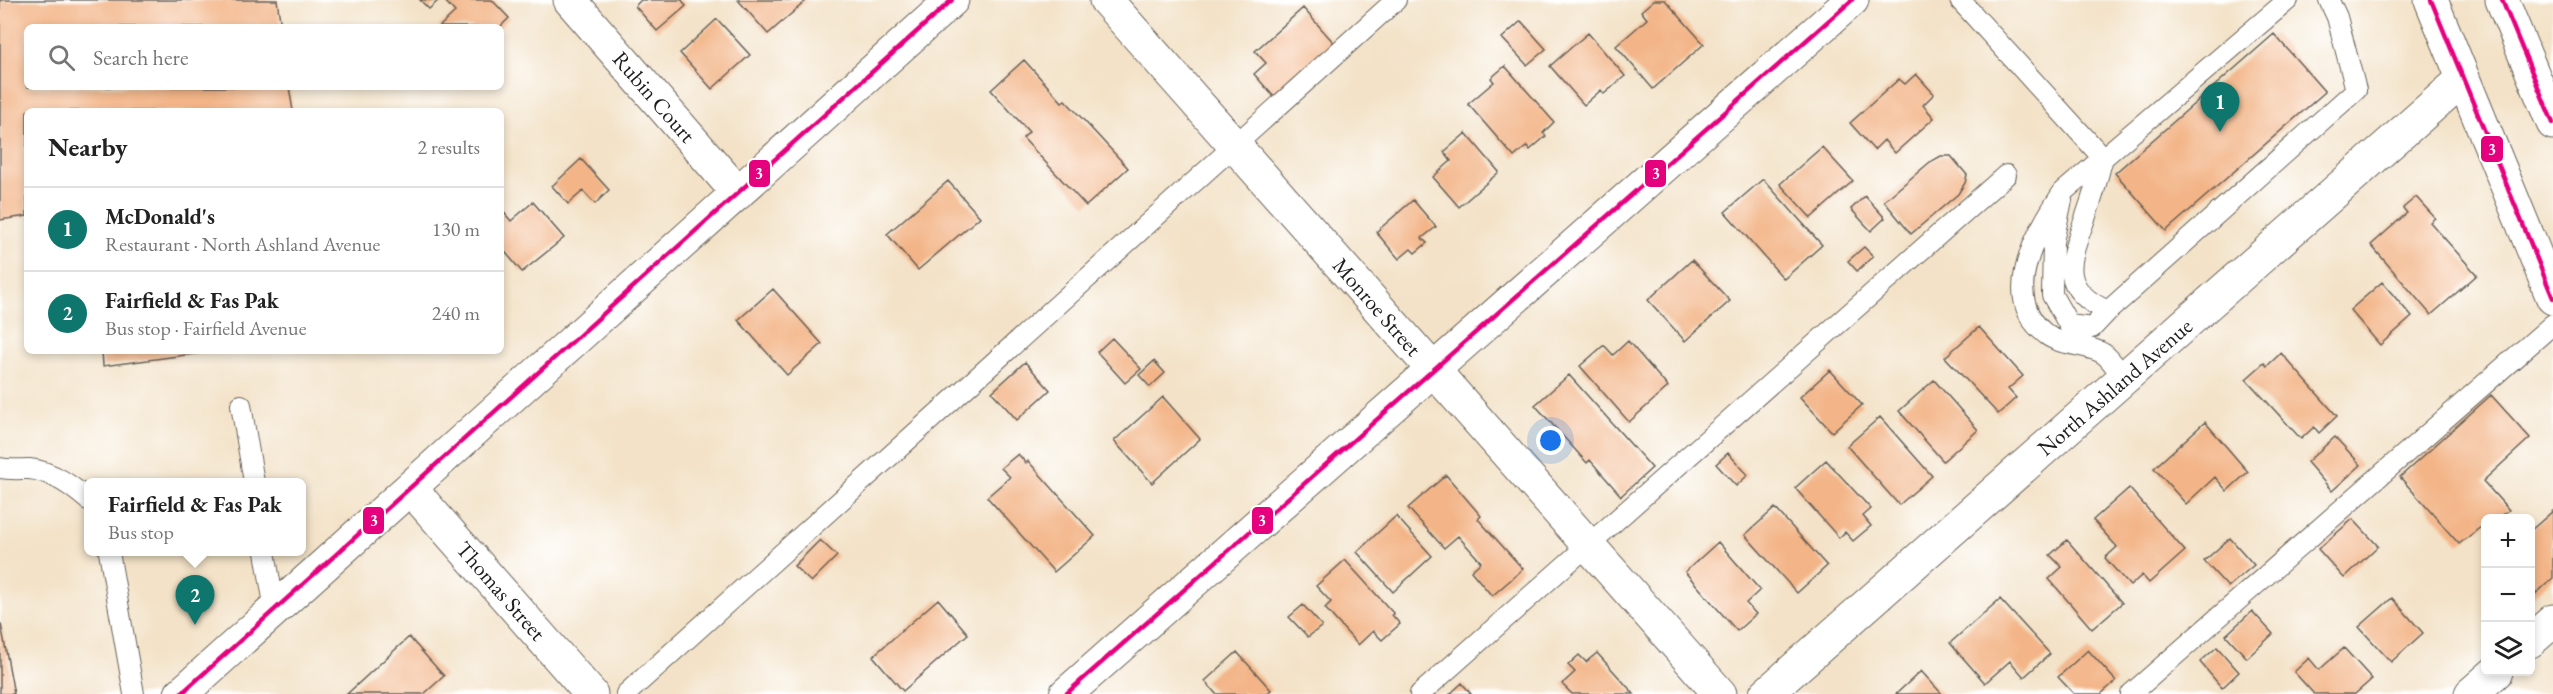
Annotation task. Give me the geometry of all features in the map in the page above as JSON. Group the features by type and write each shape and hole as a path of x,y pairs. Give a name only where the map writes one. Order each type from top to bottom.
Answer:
{"street":[{"name":"Rubin Court","path":"570,0 738,193"},
{"path":"181,694 952,0"},
{"name":"Monroe Street","path":"1106,0 1720,694"},
{"path":"1066,694 1852,0"},
{"path":"2431,0 2553,298"},
{"path":"2502,0 2553,123"},
{"name":"North Ashland Avenue","path":"1766,694 2463,80"},
{"name":"Thomas Street","path":"411,489 591,694"},
{"path":"2535,637 2553,621"},
{"path":"2471,694 2491,676"}],"lane":[{"path":"626,694 1396,0"},
{"path":"1960,0 2103,158"},
{"path":"2124,378 2103,353 2047,336 2030,316 2021,286 2041,224 2063,192 2288,0"},
{"path":"2063,192 2053,242 2052,295 2069,325 2092,328 2108,311 2356,90 2337,17 2329,0"},
{"path":"2103,158 2090,206 2071,259 2074,284 2095,305 2108,311"},
{"path":"1420,694 2006,175"},
{"path":"2131,694 2553,324"},
{"path":"241,405 253,478"},
{"path":"0,468 31,470 47,474 76,489 84,496"},
{"path":"110,556 134,694"},
{"path":"266,556 275,610"}],"building":[{"path":"0,0 277,0 281,24 24,24 24,90 290,90 292,108 24,108 24,216 0,220"},
{"path":"420,0 439,0 429,9"},
{"path":"444,0 492,0 509,18 503,24 442,24 455,12"},
{"path":"641,0 682,0 686,6 657,31 635,6"},
{"path":"738,0 807,0 768,34"},
{"path":"1654,0 1665,0 1704,44 1653,89 1616,46 1647,19 1641,11"},
{"path":"1303,8 1334,43 1274,97 1254,74 1266,63 1255,51"},
{"path":"717,19 750,55 712,89 680,53"},
{"path":"1521,21 1546,49 1527,65 1502,38"},
{"path":"1588,33 1625,76 1604,94 1601,90 1584,105 1550,66"},
{"path":"2274,34 2325,92 2166,231 2115,173"},
{"path":"1024,60 1128,168 1086,206 1023,138 1029,132 991,90"},
{"path":"1505,66 1554,122 1543,133 1546,136 1530,150 1527,146 1514,157 1468,104 1494,82 1491,78"},
{"path":"1916,74 1934,94 1923,105 1934,118 1895,153 1884,140 1874,150 1850,123 1899,79 1905,84"},
{"path":"1466,133 1499,172 1459,207 1433,177 1451,161 1444,152"},
{"path":"1822,147 1853,181 1811,218 1780,184"},
{"path":"1941,156 1951,156 1967,175 1965,183 1958,194 1911,234 1884,201 1930,162"},
{"path":"581,159 609,190 595,204 583,191 568,204 552,186"},
{"path":"1763,179 1822,245 1784,279 1725,212"},
{"path":"948,181 980,217 918,270 887,234"},
{"path":"1865,196 1885,218 1871,231 1851,209"},
{"path":"2416,197 2435,218 2430,222 2477,275 2431,315 2371,245 2407,213 2403,208"},
{"path":"1413,200 1436,227 1422,238 1427,243 1415,253 1411,249 1399,259 1376,232"},
{"path":"533,202 564,238 522,272 504,251 504,213 511,221"},
{"path":"1864,247 1873,256 1857,271 1848,261"},
{"path":"1692,260 1730,301 1685,341 1648,300"},
{"path":"2382,282 2412,317 2380,345 2350,310"},
{"path":"773,289 822,344 787,375 738,320"},
{"path":"1979,327 2023,376 2008,389 2016,398 1998,414 1945,357"},
{"path":"1112,338 1141,369 1125,383 1097,352"},
{"path":"1628,341 1668,387 1629,422 1580,366 1604,345 1613,355"},
{"path":"2281,353 2337,416 2319,433 2314,427 2301,439 2246,379 2264,363 2267,366"},
{"path":"102,354 193,354 103,366"},
{"path":"1154,361 1165,373 1150,387 1139,375"},
{"path":"1025,362 1050,390 1017,420 992,392"},
{"path":"1830,370 1862,405 1832,432 1800,397"},
{"path":"1569,375 1652,468 1621,496 1590,460 1587,463 1535,405"},
{"path":"1934,380 1978,430 1943,461 1899,411"},
{"path":"2491,395 2530,438 2483,481 2509,510 2504,514 2481,514 2481,527 2459,544 2400,477"},
{"path":"1163,397 1200,439 1152,483 1114,441"},
{"path":"1880,417 1932,476 1899,505 1847,446"},
{"path":"2205,422 2248,472 2227,491 2215,477 2186,504 2154,468"},
{"path":"2335,437 2361,465 2332,491 2307,462"},
{"path":"1728,453 1748,475 1736,486 1716,464"},
{"path":"1018,454 1026,463 1028,461 1095,536 1054,572 987,497 1010,477 1001,468"},
{"path":"1826,460 1871,509 1863,516 1871,526 1853,541 1845,532 1839,538 1795,488"},
{"path":"1446,475 1481,516 1478,519 1523,569 1492,596 1471,571 1481,562 1458,536 1444,548 1408,508"},
{"path":"2129,488 2185,551 2149,583 2142,575 2130,586 2105,558 2117,547 2093,520"},
{"path":"1775,508 1827,566 1797,593 1745,535"},
{"path":"2553,511 2553,578 2535,594 2535,568 2535,527"},
{"path":"1396,516 1432,556 1393,592 1357,552"},
{"path":"2353,519 2378,546 2344,578 2318,549"},
{"path":"2230,538 2254,565 2228,587 2204,561"},
{"path":"820,540 837,556 811,582 794,566"},
{"path":"2067,540 2122,603 2092,629 2049,579 2062,567 2050,555"},
{"path":"1718,542 1760,590 1746,603 1756,614 1737,631 1685,572"},
{"path":"1345,560 1394,614 1392,615 1400,624 1382,640 1373,631 1358,645 1325,608 1331,602 1316,586"},
{"path":"2392,598 2423,633 2391,662 2359,627"},
{"path":"938,599 968,634 903,691 873,656"},
{"path":"2000,599 2050,654 2024,677 2010,661 1985,683 1950,643"},
{"path":"1303,605 1322,626 1308,637 1289,617"},
{"path":"2252,611 2273,634 2247,658 2226,635"},
{"path":"1,624 14,694 0,694"},
{"path":"409,637 444,676 424,694 347,694"},
{"path":"2217,647 2239,672 2222,688 2200,662"},
{"path":"2344,648 2372,679 2355,694 2314,694 2294,672 2309,658 2319,670"},
{"path":"2088,650 2116,681 2101,694 2074,694 2058,677"},
{"path":"1237,652 1271,690 1266,694 1216,694 1205,681"},
{"path":"1597,653 1634,694 1572,694 1562,684 1575,672 1568,665 1579,655 1586,662"},
{"path":"1921,671 1942,694 1896,694"},
{"path":"1462,683 1471,694 1450,694"}],"transit line":[{"name":"3","path":"181,694 952,0"},
{"name":"3","path":"1066,694 1852,0"},
{"name":"3","path":"2431,0 2553,298"},
{"name":"3","path":"2502,0 2553,123"}],"place":[{"name":"McDonald's","path":"2220,132"},
{"name":"Fairfield & Fas Pak","path":"195,625"}]}
